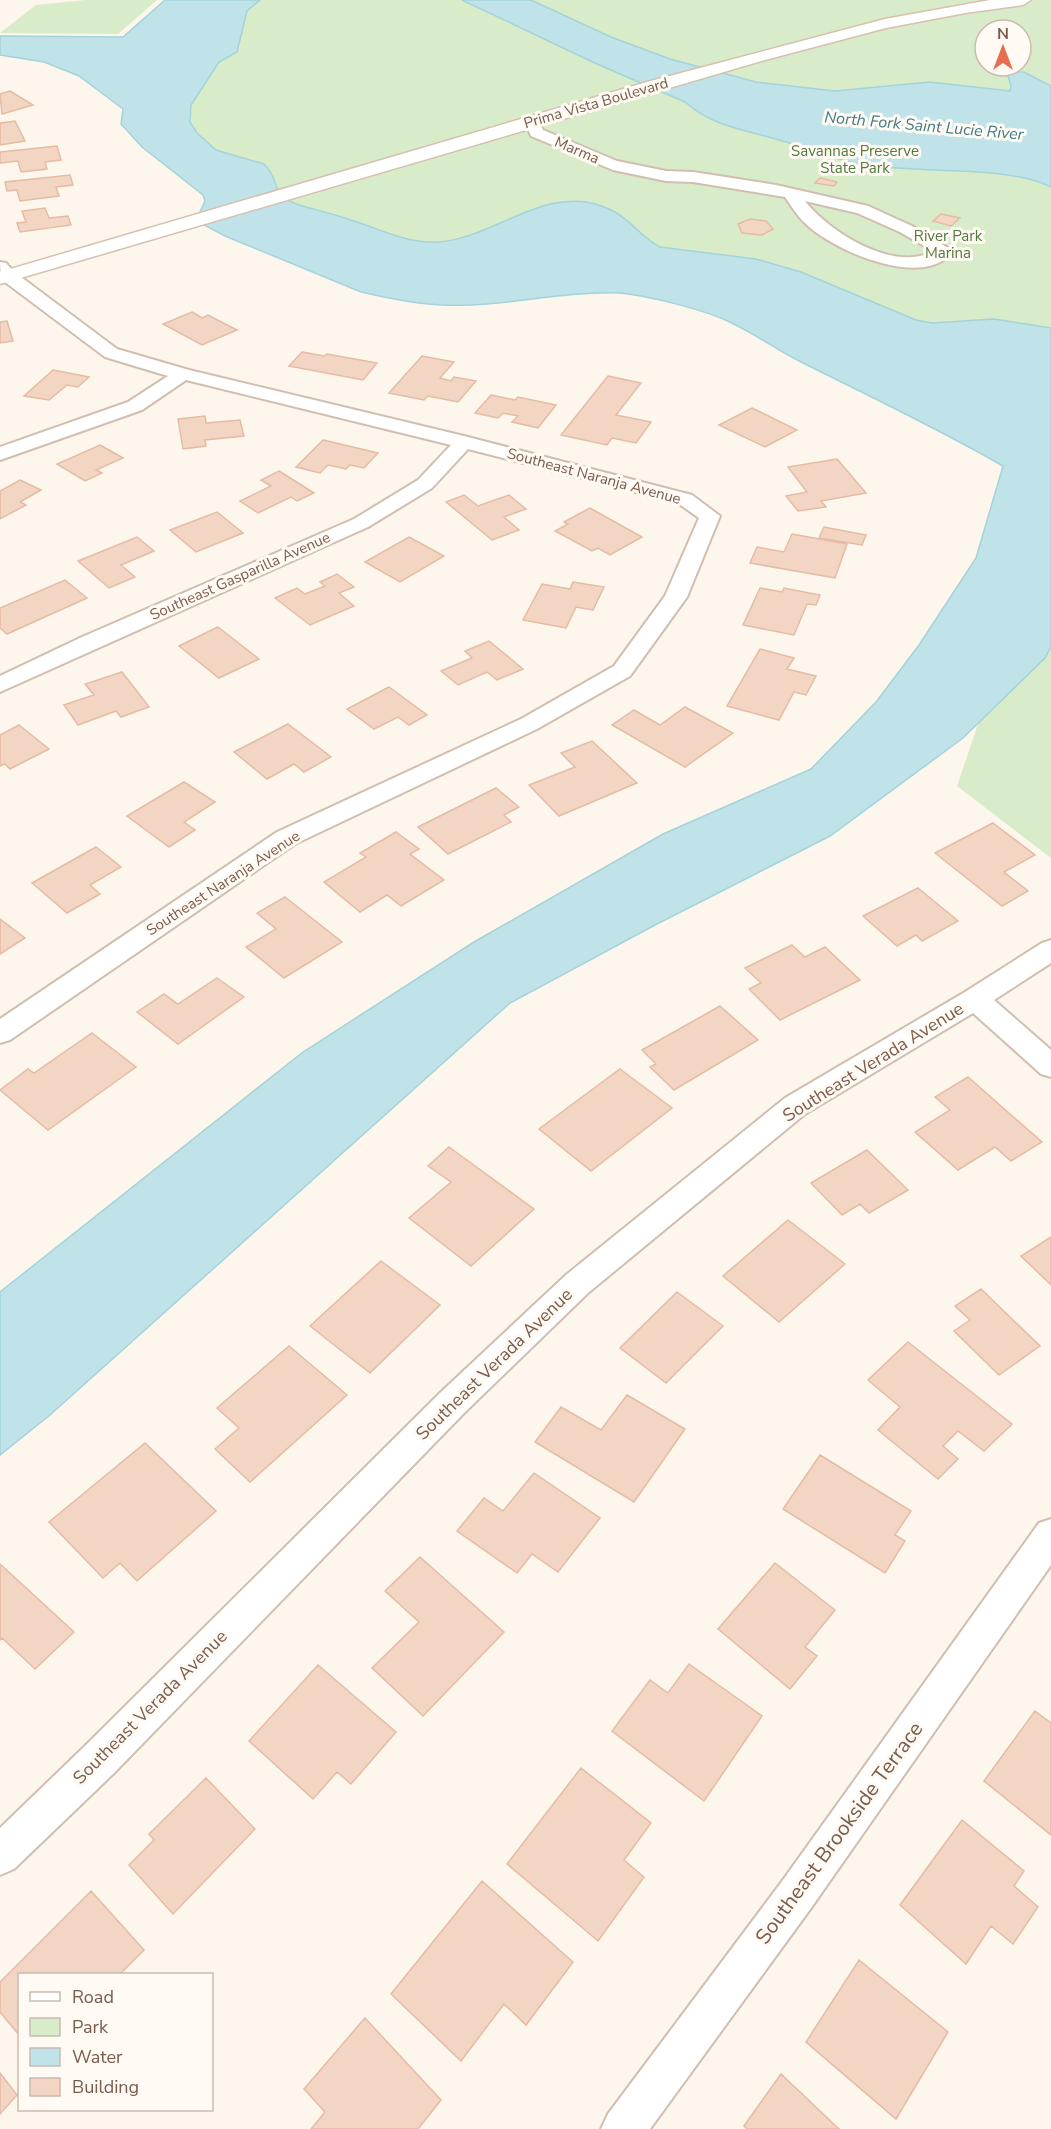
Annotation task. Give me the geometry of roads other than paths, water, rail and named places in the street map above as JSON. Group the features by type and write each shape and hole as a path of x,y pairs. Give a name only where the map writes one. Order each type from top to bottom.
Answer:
{"main road":[{"name":"Prima Vista Boulevard","path":"2,273 174,227 759,57 885,24 965,8 1023,0"}],"street":[{"name":"Marma","path":"531,122 557,126 628,160 681,171 693,177"},
{"name":"Marma","path":"531,122 536,133 614,165 666,176 693,177 776,190 862,209 906,229 945,251 931,259 906,264 854,249 812,220 791,194"},
{"path":"579,151 596,144"},
{"name":"Southeast Naranja Avenue","path":"0,1033 286,838 529,723 622,670 676,597 710,516 685,499 465,442 183,374 111,353 2,273"},
{"path":"0,454 135,406 183,374"},
{"name":"Southeast Gasparilla Avenue","path":"0,685 133,622 361,524 425,484 465,442"},
{"name":"Southeast Verada Avenue","path":"0,1855 99,1760 452,1403 577,1284 795,1106 975,999 1051,950"},
{"path":"975,999 1051,1066"},
{"name":"Southeast Brookside Terrace","path":"623,2129 797,1894 1051,1535"}],"water":[{"path":"165,0 260,0 247,11 237,52 219,62 191,105 190,122 197,133 216,150 264,164 270,171 279,192 289,201 299,205 416,241 439,242 482,231 546,205 568,201 590,203 613,211 660,247 756,259 801,272 916,320 932,323 994,319 1051,328 1051,647 1045,658 963,738 830,836 655,925 510,1003 50,1415 0,1455 0,1292 303,1052 474,942 663,834 811,769 876,702 919,645 976,558 1003,466 928,425 791,357 735,324 702,311 619,293 575,294 464,305 401,300 361,292 225,236 204,225 199,214 205,201 203,195 142,147 121,124 123,109 79,76 44,62 0,55 0,36 123,37"},
{"name":"North Fork Saint Lucie River","path":"462,0 531,0 611,37 670,59 756,82 835,91 930,82 1010,91 1009,78 1033,77 1051,86 1051,187 1036,181 1002,174 867,165 831,157 726,125 695,110 685,102 597,64"}],"park label":[{"name":"Savannas Preserve State Park","path":"855,160"},
{"name":"River Park Marina","path":"948,244"}]}
